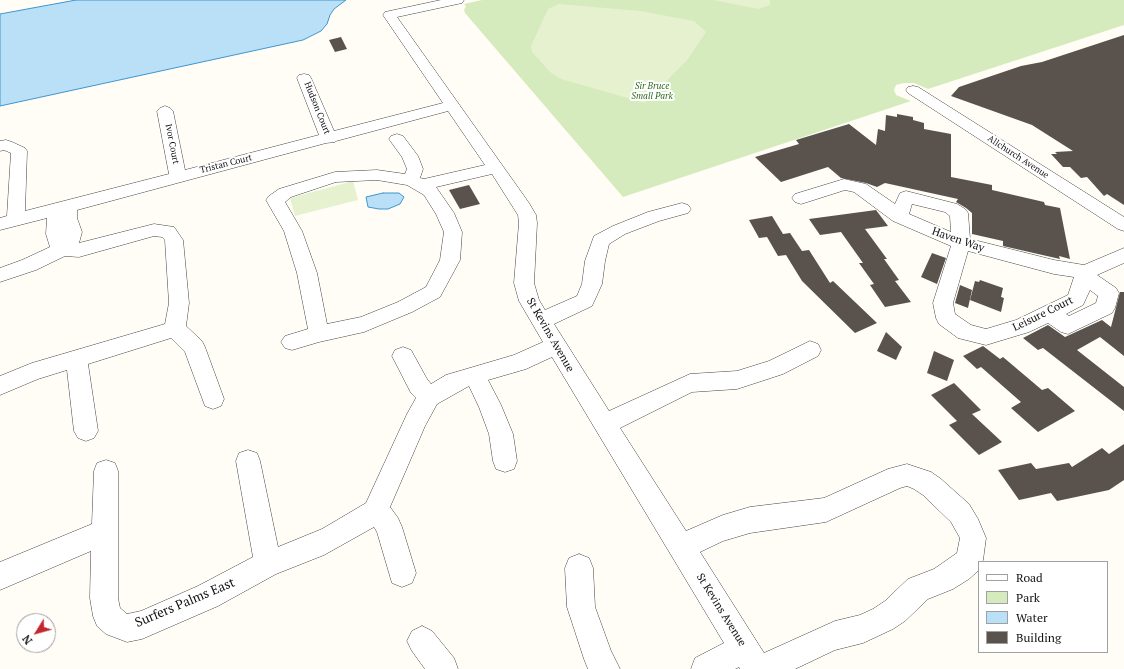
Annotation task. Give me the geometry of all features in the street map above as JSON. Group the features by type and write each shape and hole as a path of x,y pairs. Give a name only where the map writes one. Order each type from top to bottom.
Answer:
{"street":[{"name":"St Kevins Avenue","path":"458,0 389,15 527,215 528,230 524,283 529,301 682,548 755,662"},
{"name":"Hudson Court","path":"304,78 329,138"},
{"name":"Allchurch Avenue","path":"913,90 1124,225"},
{"name":"Tristan Court","path":"8,222 452,105"},
{"name":"Ivor Court","path":"165,111 178,176"},
{"path":"292,342 319,334 364,324 405,307 434,292 450,260 453,232 445,213 421,185 410,156 397,139"},
{"path":"0,146 6,145 19,152 8,222"},
{"path":"319,334 307,273 294,232 275,200 285,193 335,177 377,175 421,185 463,182 469,179 472,174 496,168"},
{"name":"Haven Way","path":"801,198 844,184 860,188 899,217 961,243 1085,274"},
{"path":"899,217 906,197 951,208 959,213 961,243"},
{"path":"62,208 55,234 58,246 63,249 79,250 154,230 168,231 174,240 179,303 175,329"},
{"path":"402,573 389,527 382,516 374,512 415,421 429,397 454,382 518,363 585,301 592,284 595,261 601,241 620,230 654,216 682,209"},
{"name":"Leisure Court","path":"961,243 943,303 946,318 965,332 986,337 1022,326 1076,300 1085,274"},
{"path":"0,275 29,265 63,249"},
{"path":"1049,313 1068,326 1105,308 1109,293 1085,274 1124,255"},
{"path":"0,386 32,372 175,329"},
{"path":"175,329 194,347 213,399"},
{"path":"605,424 656,398 690,383 737,380 775,368 810,350"},
{"path":"403,356 419,386 429,397"},
{"path":"76,359 86,431"},
{"path":"474,375 490,405 501,434 505,461"},
{"path":"248,461 268,564"},
{"path":"0,576 105,532 106,471"},
{"path":"682,548 703,536 750,520 826,510 897,477 907,475 922,480 932,487 960,513 973,538 969,560 959,569 943,579 918,589 895,611 884,619 863,629 835,636 818,643 755,662 706,669"},
{"name":"Surfers Palms East","path":"105,532 104,598 106,616 116,624 127,628 142,625 208,596 268,564 321,544 374,512"},
{"path":"579,568 581,607 599,659 605,669"},
{"path":"422,641 443,669"}],"green space":[{"name":"Sir Bruce Small Park","path":"482,0 1124,0 1124,25 928,89 914,83 896,85 894,90 896,95 911,101 623,197 465,13 464,10 466,6 464,4"},
{"path":"713,0 770,0 770,5 758,9"},
{"path":"559,4 640,11 694,21 706,32 688,59 645,103 561,79 550,72 532,52 531,46 548,9"},
{"path":"353,181 358,200 295,216 290,198"}],"water":[{"path":"76,0 346,0 334,9 327,24 321,31 303,40 0,106 0,14"},
{"path":"383,193 399,193 404,197 400,204 388,209 368,207 366,197"}],"building":[{"path":"1124,35 1124,205 1107,194 1104,196 1087,177 1081,178 1070,167 1063,167 1051,154 1057,154 1055,152 1073,151 1032,125 951,96 959,87 1021,66 1042,62"},
{"path":"341,37 347,49 335,52 329,40"},
{"path":"897,114 913,117 913,120 924,123 924,129 951,134 951,177 992,185 992,190 1044,202 1045,205 1060,208 1070,259 1059,256 1060,259 1003,246 1003,241 972,234 972,213 956,202 958,199 885,183 877,187 866,183 841,178 828,167 781,182 755,157 799,144 796,140 849,124 876,145 878,129 885,131 886,115 897,117"},
{"path":"469,185 480,204 460,209 449,190"},
{"path":"876,210 888,226 865,229 887,259 884,259 899,280 895,281 911,302 885,307 870,285 874,284 859,263 863,263 841,232 820,235 809,219"},
{"path":"772,216 783,234 790,233 802,251 809,250 830,283 833,281 877,323 855,333 802,281 786,255 778,256 767,237 759,238 749,220"},
{"path":"932,253 946,258 937,284 921,277"},
{"path":"980,280 1003,288 1001,297 1004,298 1001,312 970,300 975,281 979,282"},
{"path":"960,285 972,290 968,308 955,303"},
{"path":"1120,292 1124,292 1124,356 1100,337 1077,350 1124,387 1124,411 1043,348 1038,350 1023,338 1048,325 1065,337 1102,320 1111,327"},
{"path":"886,332 902,347 896,360 877,351"},
{"path":"983,346 1000,359 1003,357 1042,390 1048,388 1075,411 1038,432 1011,408 1021,402 981,367 977,369 963,356"},
{"path":"934,351 954,360 947,381 927,373"},
{"path":"954,383 981,410 972,414 1002,442 979,455 949,425 957,421 931,395"},
{"path":"1124,444 1124,480 1109,490 1057,501 1051,493 1019,500 998,470 1031,463 1036,469 1069,463 1072,467 1102,448 1109,454"}]}
